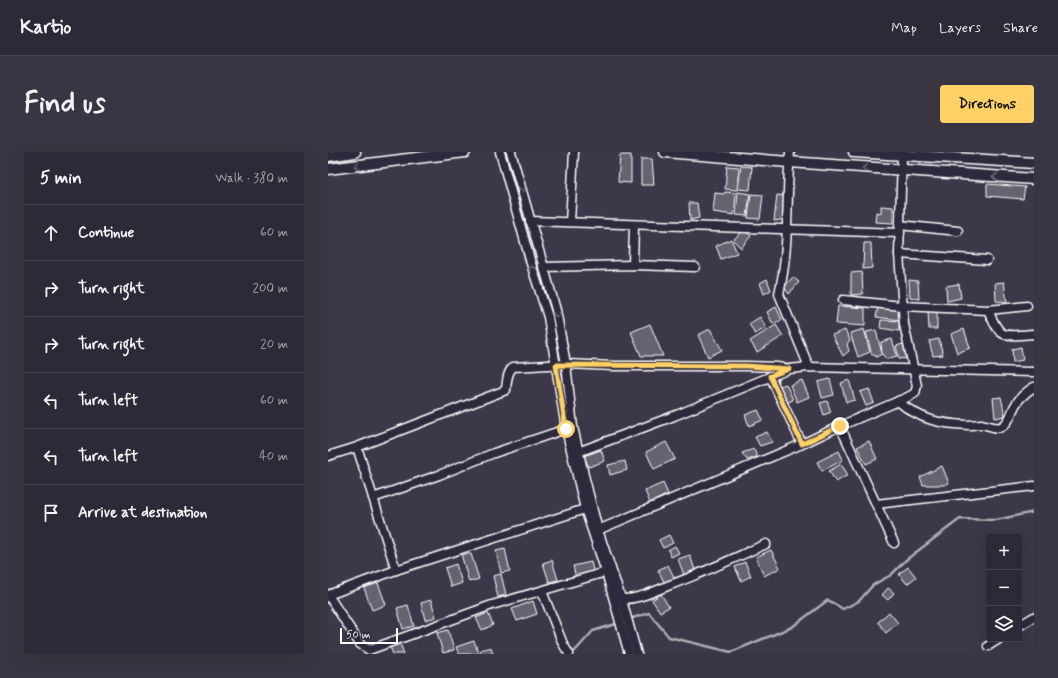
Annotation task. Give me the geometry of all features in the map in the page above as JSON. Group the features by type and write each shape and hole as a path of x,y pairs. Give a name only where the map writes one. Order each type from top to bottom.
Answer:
{"main road":[{"path":"328,156 355,152"},
{"path":"328,169 465,152"},
{"path":"665,152 790,157 901,170 1034,180"},
{"path":"854,152 1034,163"}],"street":[{"path":"500,152 532,267 548,317 566,429 585,509 606,572 620,603"},
{"path":"511,152 556,310 566,364 569,400 578,452 598,530 620,603 629,654"},
{"path":"570,222 574,152"},
{"path":"598,530 802,444 840,426 898,402 915,393 917,386 912,369 904,324 899,254 902,155"},
{"path":"790,157 787,228 782,281 779,294 809,368"},
{"path":"530,221 958,231"},
{"path":"633,265 634,224"},
{"path":"899,254 987,260"},
{"path":"543,267 633,265 695,267"},
{"path":"843,300 902,306 988,310 1027,306"},
{"path":"988,310 996,328 1007,336 1034,334"},
{"path":"328,456 357,447 506,390 509,371 513,367 566,364 1034,372"},
{"path":"578,452 674,416 789,369"},
{"path":"770,376 802,444"},
{"path":"898,402 909,411 931,420 968,425 981,424 997,428 1003,426 1009,420 1018,400 1034,387"},
{"path":"840,426 894,543"},
{"path":"373,498 439,475 494,453 566,429"},
{"path":"357,447 396,570"},
{"path":"876,504 1034,486"},
{"path":"585,509 396,570 328,595 360,644 369,652 492,605 606,572"},
{"path":"620,603 695,576 766,544"},
{"path":"542,591 563,644 569,654"},
{"path":"1022,624 1034,617"},
{"path":"625,626 637,654"},
{"path":"988,646 994,642"}],"building":[{"path":"620,155 631,155 631,183 618,182"},
{"path":"641,159 652,159 654,185 641,185"},
{"path":"727,166 739,167 737,190 725,189"},
{"path":"741,166 752,167 750,190 738,189"},
{"path":"987,184 1025,187 1023,199 987,196"},
{"path":"725,192 736,193 734,215 713,212 715,193 724,194"},
{"path":"738,192 750,194 747,216 736,215"},
{"path":"751,194 763,195 760,219 748,218"},
{"path":"777,195 787,196 786,219 774,221"},
{"path":"689,203 697,203 699,218 690,220"},
{"path":"881,206 893,207 893,223 875,222 876,212 881,213"},
{"path":"744,230 751,236 741,248 733,240"},
{"path":"731,239 737,253 721,259 716,246"},
{"path":"864,243 871,243 872,268 863,269"},
{"path":"862,272 863,294 851,295 851,273"},
{"path":"793,277 799,282 789,294 784,287"},
{"path":"767,279 771,290 764,294 760,283"},
{"path":"909,280 918,281 919,299 910,297"},
{"path":"1004,282 1007,302 996,301 995,283"},
{"path":"959,284 961,298 947,301 946,286"},
{"path":"838,306 865,308 865,326 836,324"},
{"path":"776,307 782,320 773,324 767,312"},
{"path":"878,307 900,310 900,320 876,317"},
{"path":"937,309 937,329 929,329 928,311"},
{"path":"760,317 766,328 755,334 749,324"},
{"path":"881,320 899,321 899,331 880,328"},
{"path":"650,324 663,356 641,356 631,332"},
{"path":"776,325 783,336 757,352 750,341"},
{"path":"710,329 722,350 708,357 698,335"},
{"path":"864,329 870,352 858,357 850,333"},
{"path":"964,329 970,348 957,353 951,334"},
{"path":"845,330 850,340 847,344 849,351 843,356 832,335"},
{"path":"876,330 882,354 876,357 875,355 872,355 866,332"},
{"path":"892,339 897,356 886,359 882,354 881,342"},
{"path":"939,339 943,355 933,356 929,341"},
{"path":"903,344 907,358 899,359 896,346"},
{"path":"1021,347 1023,360 1013,362 1012,349"},
{"path":"830,379 834,395 822,398 818,382"},
{"path":"802,380 809,397 797,402 790,385"},
{"path":"849,380 855,400 846,402 841,383"},
{"path":"786,384 793,400 784,404 777,387"},
{"path":"869,389 874,403 866,406 860,392"},
{"path":"1001,397 1005,416 995,418 993,398"},
{"path":"827,401 831,412 824,415 820,403"},
{"path":"758,410 763,420 749,426 745,415"},
{"path":"767,432 772,442 760,446 755,437"},
{"path":"869,441 877,459 866,464 857,447"},
{"path":"666,442 675,459 654,469 646,452"},
{"path":"754,449 757,457 747,460 742,453"},
{"path":"601,450 605,461 589,467 584,456"},
{"path":"839,451 843,460 822,471 817,462"},
{"path":"625,461 627,470 610,475 608,465"},
{"path":"841,464 848,475 836,482 829,471"},
{"path":"942,466 949,483 944,485 923,485 920,477"},
{"path":"663,483 668,494 650,503 645,491"},
{"path":"669,535 673,543 663,548 659,540"},
{"path":"675,546 679,553 671,557 668,550"},
{"path":"505,549 510,571 501,573 496,551"},
{"path":"771,550 780,568 764,576 756,557"},
{"path":"461,554 471,554 479,579 469,582"},
{"path":"690,555 695,570 684,575 678,559"},
{"path":"552,560 558,580 549,582 543,563"},
{"path":"591,562 594,574 576,578 573,566"},
{"path":"745,562 751,576 741,581 735,567"},
{"path":"456,564 462,583 451,587 445,568"},
{"path":"668,565 676,581 666,586 658,570"},
{"path":"908,567 916,577 907,584 899,574"},
{"path":"501,574 506,595 498,597 493,576"},
{"path":"378,583 386,605 372,610 364,588"},
{"path":"888,588 894,593 888,600 882,595"},
{"path":"661,594 669,607 660,612 652,600"},
{"path":"431,600 436,617 425,620 421,603"},
{"path":"533,601 537,614 517,621 512,609"},
{"path":"408,605 414,626 403,629 397,608"},
{"path":"889,612 898,623 886,633 878,622"},
{"path":"488,613 493,625 482,630 476,618"},
{"path":"448,630 454,650 443,653 437,633"},
{"path":"474,641 479,654 459,654 456,647"},
{"path":"400,643 404,654 393,654 390,647"},
{"path":"491,647 493,654 481,654 480,650"}],"waterway":[{"path":"629,619 649,613 669,637 731,652 792,627 828,600 843,609 859,601 873,585 891,575 907,559 960,519 996,520 1034,512"},
{"path":"571,654 593,631 619,623"}],"route":[{"path":"566,429 556,365 566,364 613,366 747,366 789,369 770,376 802,444 840,426"}]}
